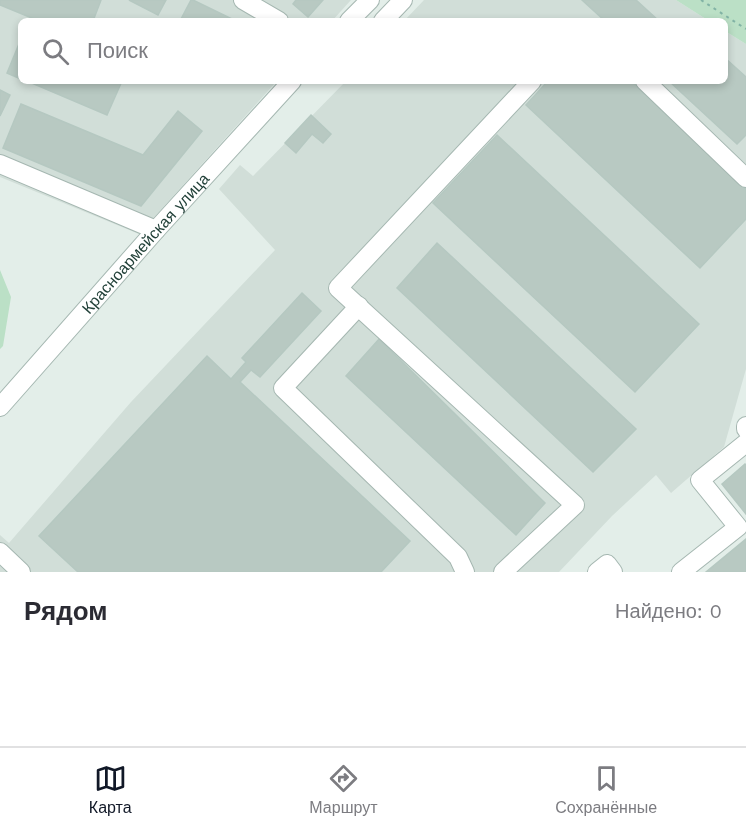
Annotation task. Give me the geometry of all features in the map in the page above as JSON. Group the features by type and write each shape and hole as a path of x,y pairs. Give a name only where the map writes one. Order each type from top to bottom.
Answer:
{"street":[{"path":"243,0 274,18"},
{"path":"352,18 370,0"},
{"path":"386,18 403,0"},
{"name":"Красноармейская улица","path":"0,407 156,230 289,84"},
{"path":"503,572 575,505 339,288 529,84"},
{"path":"648,84 746,178"},
{"path":"0,164 156,230"},
{"path":"359,306 284,387 459,557 465,572"},
{"path":"681,572 738,527 700,480 746,443"},
{"path":"0,552 21,572"},
{"path":"597,572 607,564 613,572"}],"path":[{"path":"701,0 746,28"}],"shaded area":[{"path":"0,0 351,0 335,18 18,18 18,84 274,84 139,234 0,177"},
{"path":"424,0 676,0 704,18 407,18"},
{"path":"728,33 746,44 746,369 724,447 671,493 656,475 612,516 559,572 0,572 0,535 9,543 131,402 275,250 219,189 240,165 253,176 343,84 728,84"}],"green space":[{"path":"676,0 746,0 746,44 728,33 728,18 704,18"},
{"path":"0,270 11,297 3,346 0,349"}],"building":[{"path":"0,0 101,0 94,18 32,18 0,5"},
{"path":"129,0 166,0 158,15"},
{"path":"193,0 230,18 182,18"},
{"path":"296,0 323,0 308,17 293,4"},
{"path":"582,0 636,0 656,18 602,18"},
{"path":"18,46 18,78 7,73"},
{"path":"728,61 746,77 746,135 737,144 672,84 728,84"},
{"path":"34,84 121,84 107,115"},
{"path":"545,84 634,84 746,189 746,219 700,268 526,105"},
{"path":"0,90 10,95 0,116"},
{"path":"21,104 143,155 178,111 202,131 141,206 3,148"},
{"path":"311,115 331,134 323,143 312,134 296,153 285,143"},
{"path":"497,135 699,324 635,392 433,203"},
{"path":"437,243 636,429 593,472 397,288"},
{"path":"302,293 321,311 260,377 251,370 240,382 410,541 381,572 78,572 39,536 207,356 231,379 246,362 242,358"},
{"path":"379,339 545,503 516,535 346,376"},
{"path":"746,465 746,514 722,484"},
{"path":"746,539 746,572 706,572"}]}
